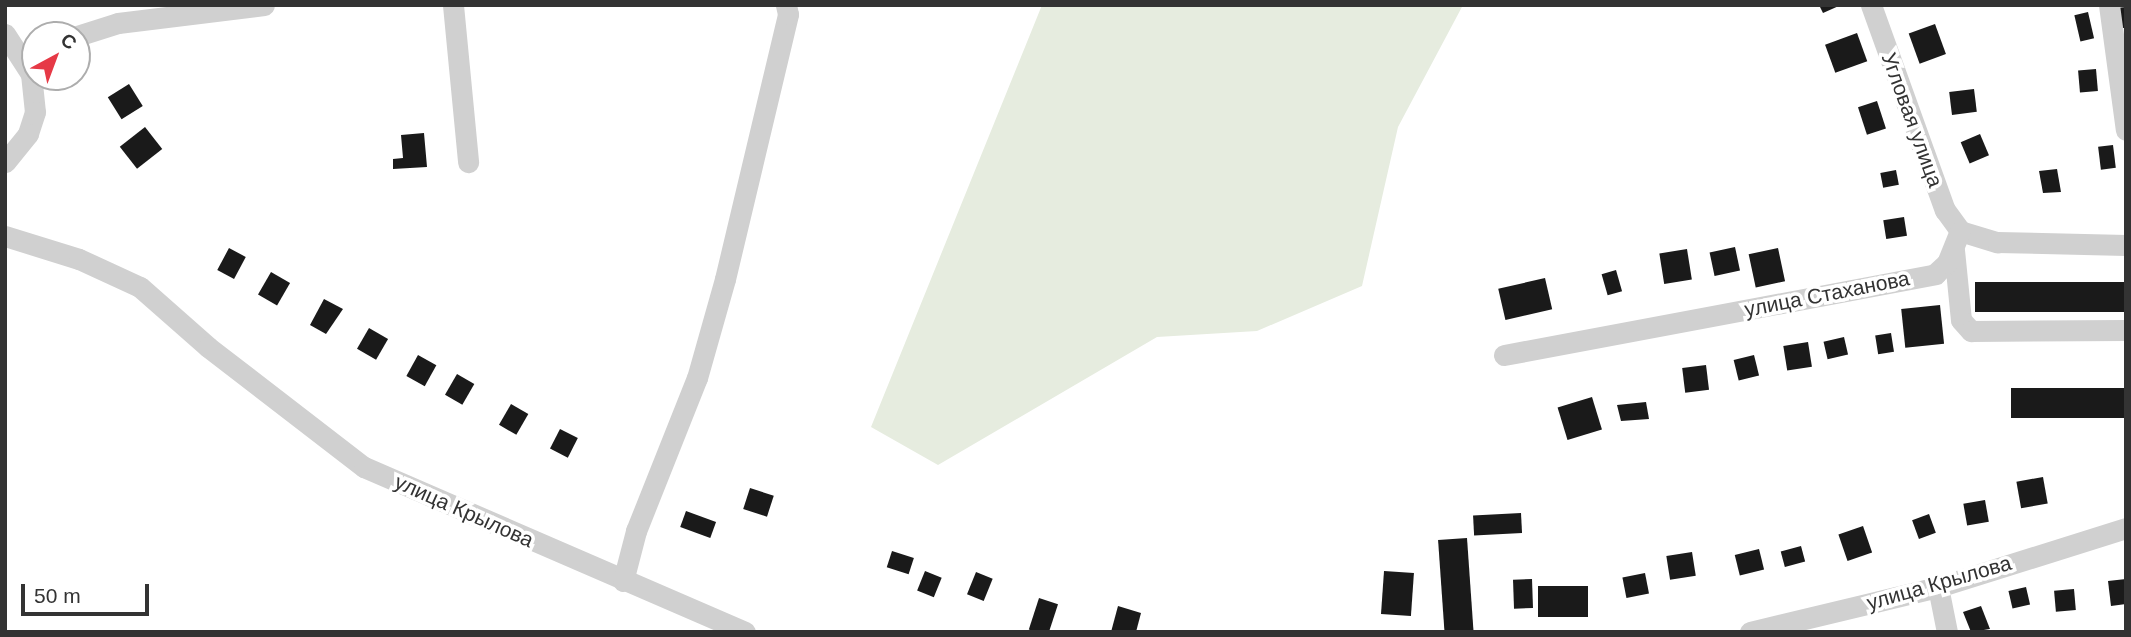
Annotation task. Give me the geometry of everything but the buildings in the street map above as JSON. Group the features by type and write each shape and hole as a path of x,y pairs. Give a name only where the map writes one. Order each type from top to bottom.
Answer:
{"street":[{"path":"91,32 118,23 264,5"},
{"path":"453,5 468,162"},
{"path":"623,581 636,531 697,378 725,279 788,14 786,5"},
{"name":"Угловая улица","path":"1871,5 1957,240"},
{"path":"2109,5 2126,130"},
{"path":"5,34 21,47"},
{"path":"5,162 27,134 35,112 33,91"},
{"name":"улица Крылова","path":"5,236 79,259 141,287 208,347 364,467 746,632"},
{"path":"2126,245 1957,240 1961,320 1971,331 2126,330"},
{"name":"улица Стаханова","path":"1504,355 1935,274 1957,240"},
{"name":"улица Крылова","path":"1750,632 1938,587 2126,528"},
{"path":"1938,587 1947,632"}],"shaded area":[{"path":"1042,5 1463,5 1398,127 1362,286 1257,331 1157,337 938,465 871,427"}]}
